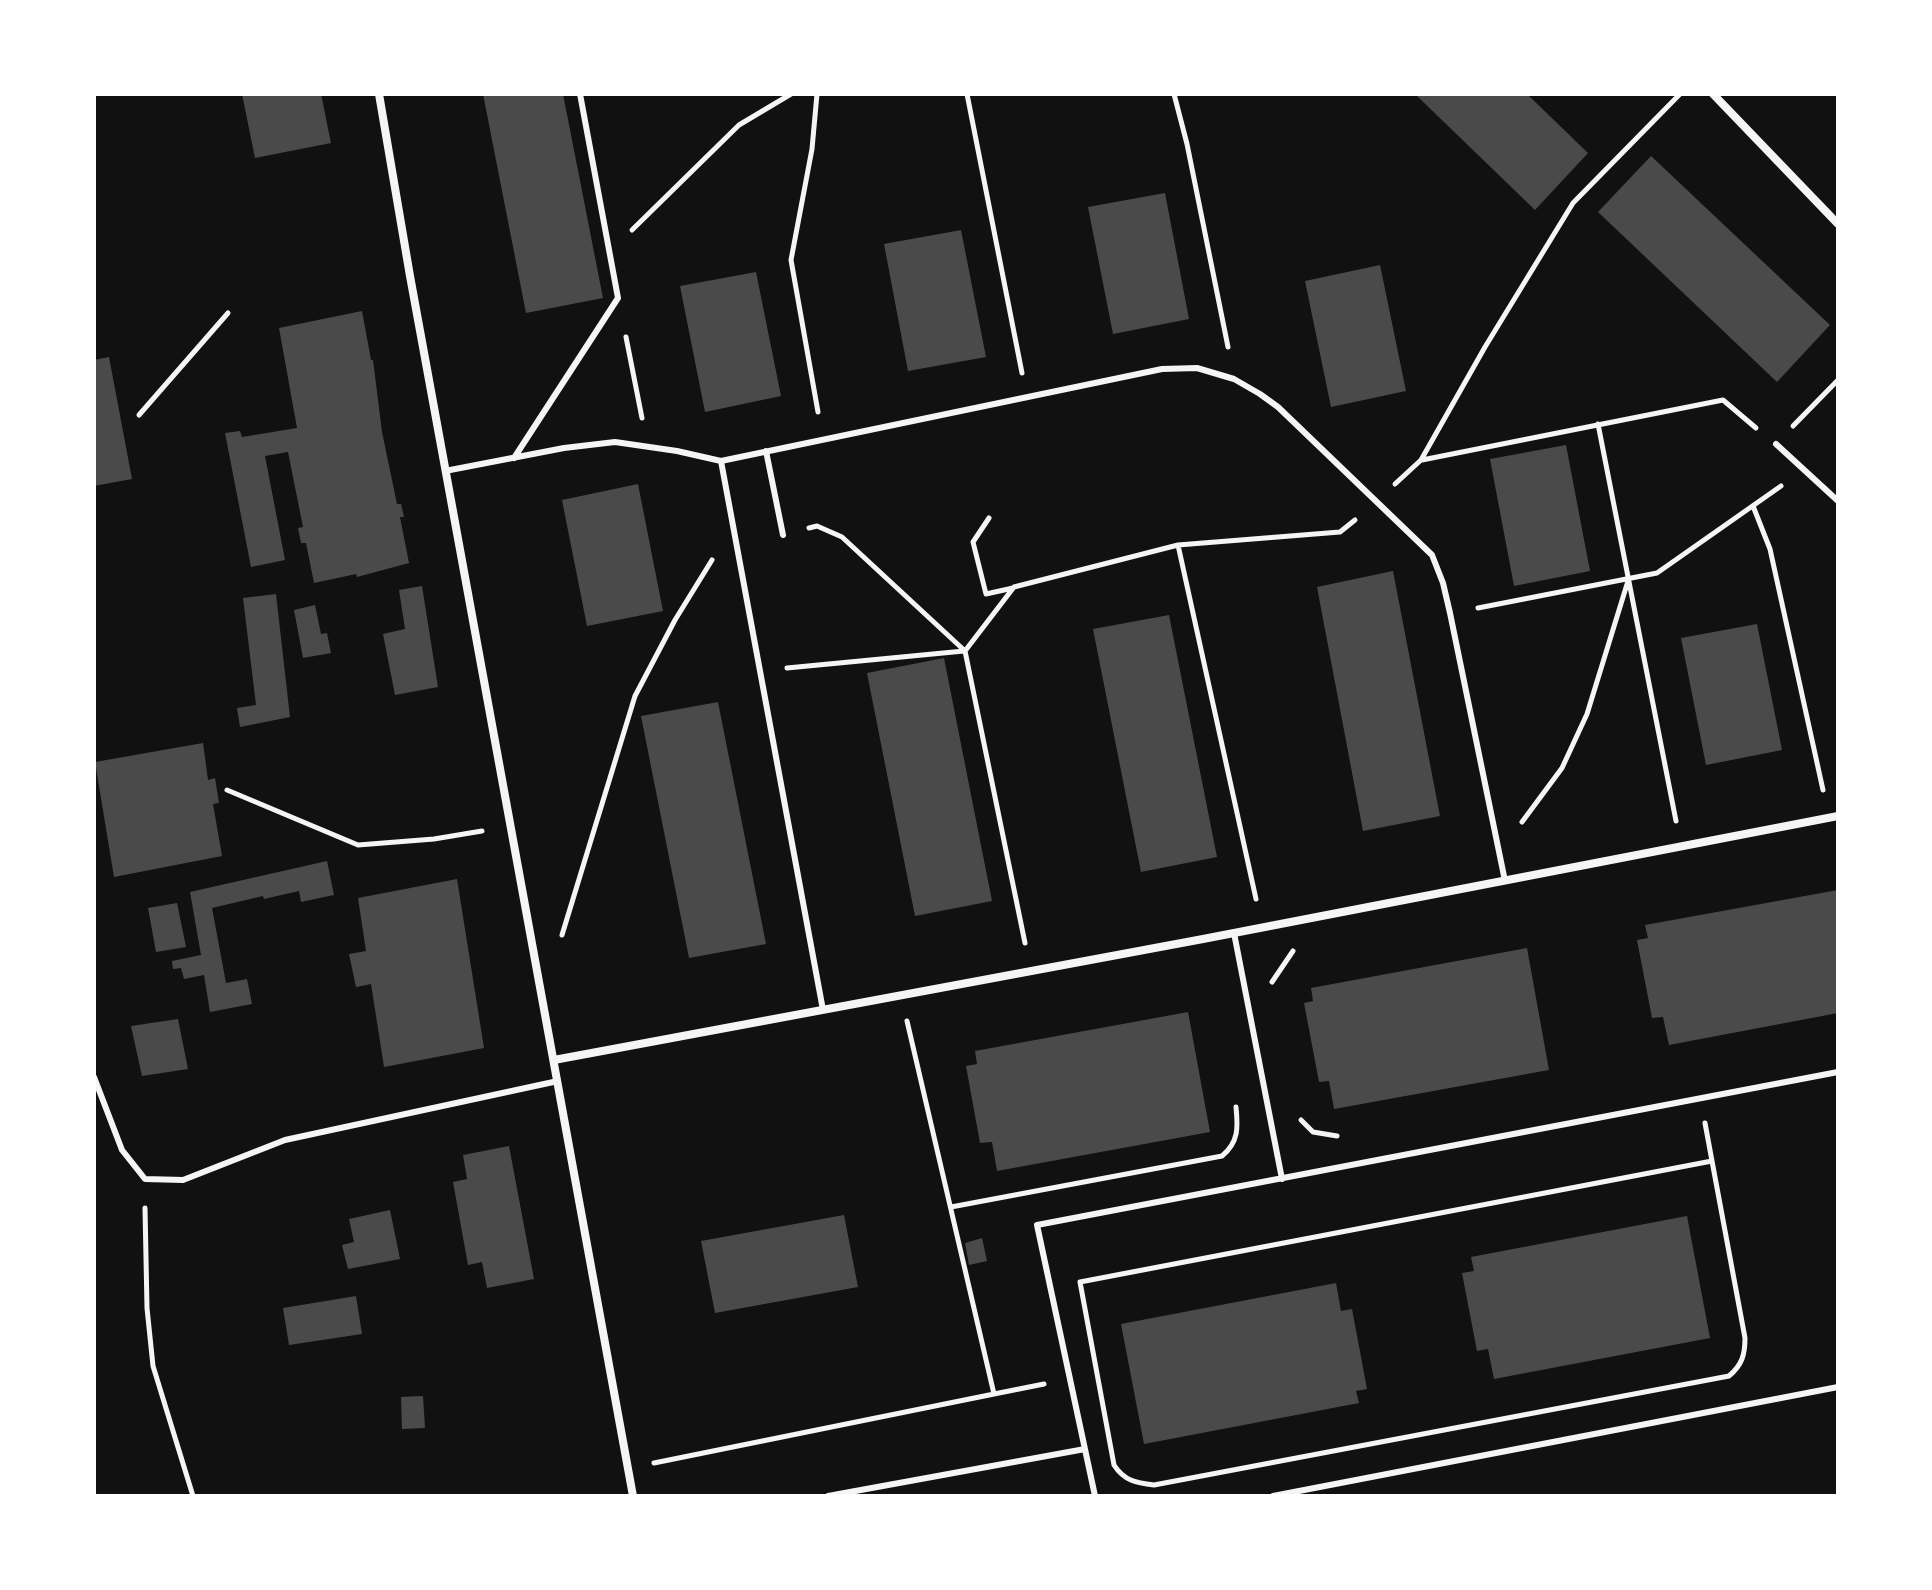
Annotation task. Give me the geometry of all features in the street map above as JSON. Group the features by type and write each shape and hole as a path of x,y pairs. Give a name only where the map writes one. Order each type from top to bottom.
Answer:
{"street":[{"path":"379,94 633,1496"},
{"path":"1713,94 1838,224"},
{"path":"554,1060 1838,816"}],"lane":[{"path":"514,458 618,298 580,94"},
{"path":"445,471 615,442 721,461 1162,369 1197,368 1234,379 1278,407 1432,555 1450,613 1505,881"},
{"path":"1776,444 1838,501"},
{"path":"766,451 783,535"},
{"path":"721,461 823,1010"},
{"path":"1234,933 1282,1179"},
{"path":"1095,1496 1037,1225 1838,1072"},
{"path":"94,1077 122,1150 145,1179 183,1180 285,1140 558,1081"},
{"path":"1273,1496 1838,1387"},
{"path":"828,1496 1085,1449"}],"path":[{"path":"610,252 739,125 791,94"},
{"path":"817,94 812,149 791,260 823,440"},
{"path":"967,94 1026,397"},
{"path":"1174,94 1187,144 1234,379"},
{"path":"989,518 973,542 986,594 1178,545 1340,532 1421,460 1485,347 1573,203 1680,94"},
{"path":"618,298 647,446"},
{"path":"139,415 228,313"},
{"path":"1421,460 1723,400"},
{"path":"1598,424 1676,822"},
{"path":"1450,613 1657,573 1771,495"},
{"path":"1753,506 1770,549 1824,795"},
{"path":"562,935 635,696 675,620 733,526"},
{"path":"783,535 817,526 842,537 965,651 1026,945"},
{"path":"1178,545 1256,899"},
{"path":"1499,854 1562,768 1587,714 1629,580"},
{"path":"760,671 965,651 1014,587"},
{"path":"227,790 358,845 434,839 487,830"},
{"path":"1274,997 1271,983 1293,953 1286,923"},
{"path":"653,1463 994,1394 901,995"},
{"path":"951,1207 1222,1156 1232,1148 1237,1134 1233,1094"},
{"path":"1297,1109 1301,1121 1313,1132 1332,1137 1348,1134"},
{"path":"1712,1161 1745,1352 1740,1367 1729,1376 1154,1485 1135,1483 1120,1475 1114,1465 1080,1282 1712,1161"},
{"path":"145,1179 147,1308 153,1366 193,1496"}],"building":[{"path":"242,94 321,94 331,143 255,158"},
{"path":"483,94 563,94 603,298 526,313"},
{"path":"1415,94 1527,94 1588,153 1535,210"},
{"path":"1651,156 1830,325 1777,382 1598,212"},
{"path":"1165,193 1189,319 1113,334 1088,207"},
{"path":"961,230 986,357 908,371 884,244"},
{"path":"1380,265 1406,391 1331,407 1305,281"},
{"path":"756,272 781,396 705,412 680,286"},
{"path":"362,311 373,360 382,432 397,504 401,504 404,517 400,517 409,563 357,577 356,574 314,583 306,543 301,543 298,528 303,527 288,452 265,456 285,560 251,567 225,433 240,431 242,437 297,428 279,328"},
{"path":"109,357 132,479 94,486 94,360"},
{"path":"1566,445 1590,571 1514,586 1490,459"},
{"path":"638,484 663,611 587,626 562,500"},
{"path":"1393,571 1440,816 1363,831 1317,587"},
{"path":"422,586 438,687 395,695 383,634 405,629 399,590"},
{"path":"276,594 290,717 240,727 237,708 256,705 243,598"},
{"path":"315,605 321,634 327,633 331,653 303,658 294,610"},
{"path":"1169,615 1217,857 1141,872 1093,629"},
{"path":"1757,624 1782,750 1706,765 1681,638"},
{"path":"944,658 992,901 915,916 867,673"},
{"path":"718,702 766,944 689,958 641,716"},
{"path":"203,743 208,780 215,778 219,803 213,804 222,856 114,877 95,762"},
{"path":"327,861 334,895 301,902 299,891 212,908 226,983 247,979 252,1004 210,1012 204,975 184,979 181,968 173,969 172,961 201,955 190,892"},
{"path":"457,879 484,1048 384,1067 371,984 356,987 349,954 366,951 358,898"},
{"path":"1838,890 1838,1013 1669,1045 1663,1017 1652,1018 1637,940 1648,938 1645,925"},
{"path":"177,903 186,947 156,952 148,908"},
{"path":"1527,948 1549,1070 1334,1109 1329,1081 1319,1082 1304,1003 1313,1001 1311,988"},
{"path":"1188,1012 1210,1132 997,1171 992,1142 980,1143 966,1066 977,1064 975,1051"},
{"path":"178,1019 188,1069 142,1076 131,1026"},
{"path":"509,1146 534,1279 487,1288 482,1262 468,1265 453,1182 467,1179 463,1155"},
{"path":"390,1210 400,1259 348,1269 342,1245 354,1242 349,1219"},
{"path":"844,1215 858,1287 715,1313 701,1241"},
{"path":"1687,1216 1710,1338 1494,1379 1488,1349 1477,1351 1462,1273 1474,1271 1471,1257"},
{"path":"982,1238 987,1261 969,1265 965,1243"},
{"path":"1336,1283 1341,1311 1352,1309 1367,1389 1356,1391 1359,1403 1144,1444 1121,1324"},
{"path":"356,1296 362,1334 289,1345 283,1308"},
{"path":"423,1396 425,1428 402,1429 401,1397"}]}
